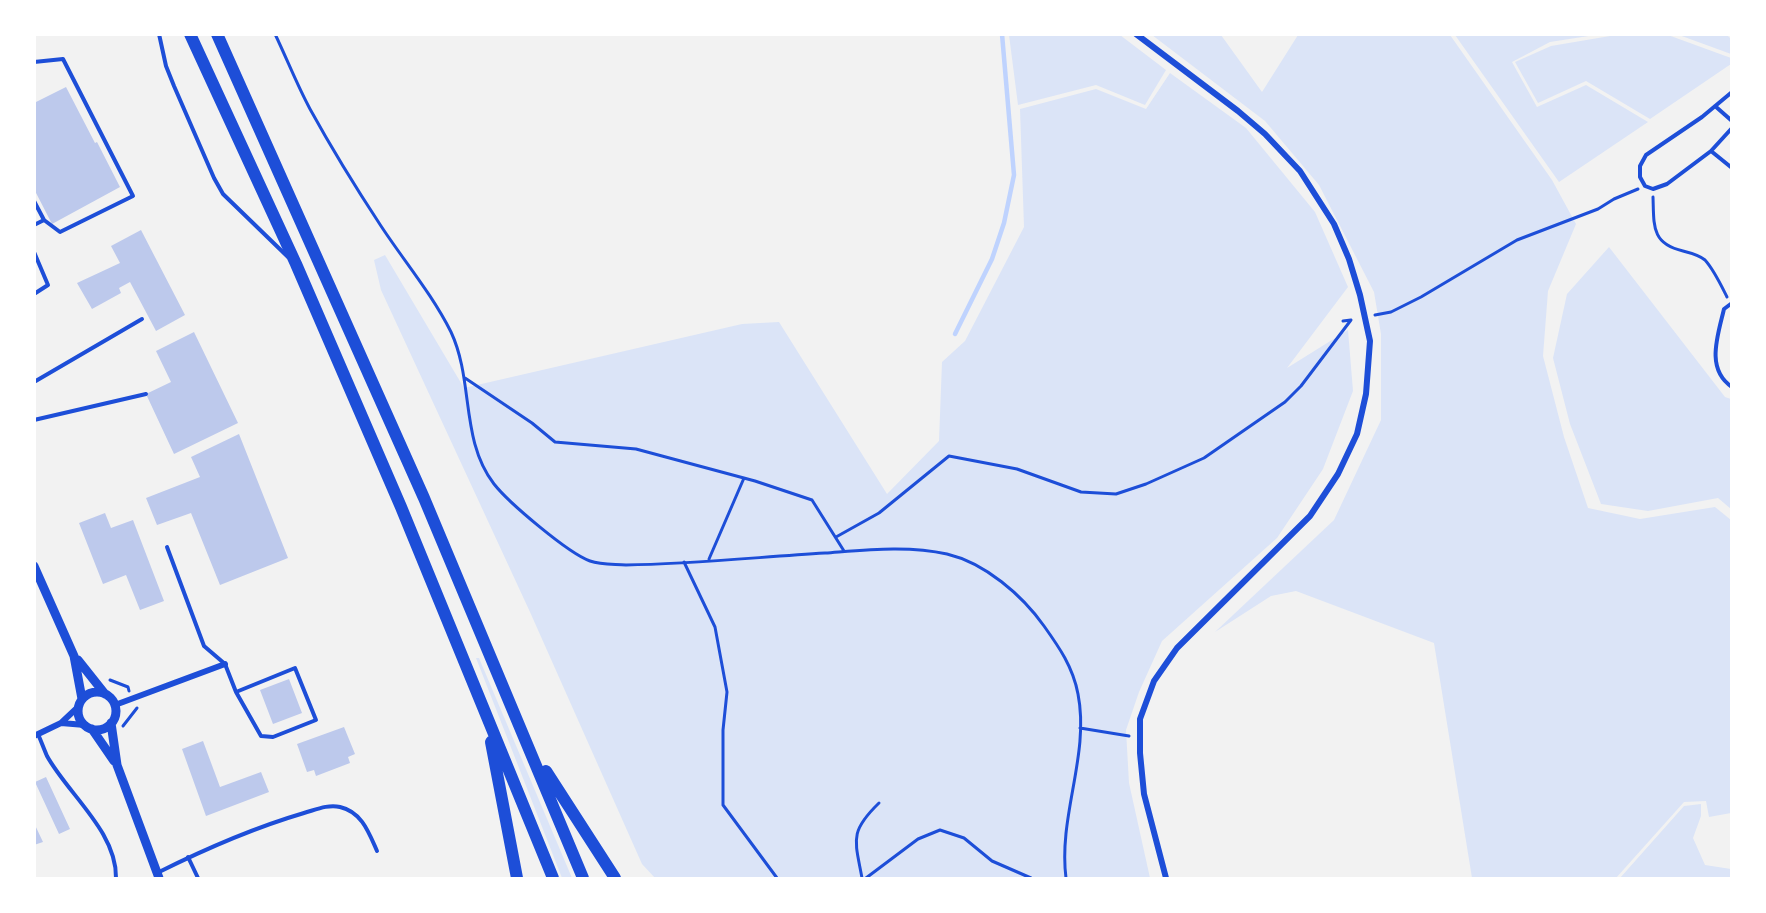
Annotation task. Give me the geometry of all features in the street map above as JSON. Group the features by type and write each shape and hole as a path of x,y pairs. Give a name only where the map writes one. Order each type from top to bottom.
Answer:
{"highway":[{"path":"190,34 296,264 401,507 553,879"},
{"path":"217,34 424,498 583,879"},
{"path":"486,714 517,879"},
{"path":"529,745 615,879"}],"street":[{"path":"1137,34 1238,111 1265,134 1300,171 1334,224 1349,260 1370,341 1366,394 1357,434 1338,474 1310,516 1178,648 1154,681 1140,719 1140,737 1144,794 1166,879"},
{"path":"34,566 74,656 115,705 115,715 111,723 111,738 117,765 158,877"},
{"path":"74,656 80,703 79,717 117,765"},
{"path":"115,705 225,664"},
{"path":"36,735 61,723 80,703 95,692 105,694"},
{"path":"61,723 102,729 111,723"}],"lane":[{"path":"159,34 166,66 223,194 296,264"},
{"path":"34,62 63,59 134,196 60,232 44,220 34,201"},
{"path":"1731,92 1646,155 1640,166 1640,177 1645,186 1653,189 1667,184 1711,151 1731,128"},
{"path":"1715,106 1731,120"},
{"path":"1711,151 1731,168"},
{"path":"34,225 44,220"},
{"path":"34,252 48,285 34,294"},
{"path":"1731,303 1724,309 1715,358 1716,370 1724,382 1731,387"},
{"path":"34,382 142,319"},
{"path":"34,420 146,394"},
{"path":"167,547 204,646 225,664 236,692 261,736 273,737 316,720 295,668 236,692"},
{"path":"36,735 48,756 104,835 111,852 116,879"},
{"path":"158,877 203,849 271,823 330,806 342,807 358,816 368,829 378,851"},
{"path":"188,857 198,879"}],"path":[{"path":"275,34 309,108 380,225 450,331 458,348 465,378 471,428 483,466 505,496 566,547 579,556 606,564 684,562 845,551 908,550 949,554 973,565 1007,586 1030,608 1068,661 1078,696 1080,728 1066,829 1066,879"},
{"path":"1343,321 1390,312 1421,297 1517,240 1598,209 1614,198 1645,186"},
{"path":"1653,189 1654,227 1659,240 1668,246 1696,254 1705,260 1731,303"},
{"path":"836,537 879,513 949,456 1017,468 1081,492 1116,494 1146,484 1204,458 1285,402 1301,386 1351,320"},
{"path":"465,378 532,423 555,442 636,449 744,478 813,500 845,551"},
{"path":"709,560 744,478"},
{"path":"684,562 715,627 727,692 723,730 723,805 777,879"},
{"path":"1080,728 1140,737"},
{"path":"879,803 863,818 855,836 864,879 918,839 940,830 964,837 992,861 1031,879"}],"shaded area":[{"path":"1009,35 1120,35 1166,70 1145,105 1096,85 1018,105"},
{"path":"1152,35 1221,35 1262,92 1298,35 1450,35 1552,180 1576,224 1548,291 1543,356 1564,437 1588,508 1640,519 1715,507 1731,520 1731,813 1709,817 1706,801 1684,802 1616,878 1472,878 1434,643 1296,591 1271,596 1215,632 1334,520 1381,420 1381,334 1374,292 1319,185 1265,121"},
{"path":"1455,35 1595,35 1550,42 1512,62 1537,107 1586,85 1648,122 1559,182"},
{"path":"1616,35 1668,35 1731,58 1731,64 1650,119 1586,81 1538,103 1515,62 1551,46"},
{"path":"1679,35 1727,35 1731,39 1731,54"},
{"path":"1170,73 1246,128 1315,212 1348,287 1287,368 1348,330 1353,391 1323,469 1277,538 1162,641 1139,692 1126,730 1129,783 1150,878 655,878 642,864 530,612 381,290 374,260 385,255 464,388 742,324 779,322 887,494 939,441 942,362 965,341 1024,227 1020,109 1096,89 1146,109"},
{"path":"1609,247 1725,397 1731,399 1731,509 1718,498 1648,511 1601,504 1570,424 1553,358 1567,294"},
{"path":"476,658 479,658 572,878 562,878"},
{"path":"1701,804 1701,816 1693,838 1705,865 1731,869 1731,878 1620,878 1684,806"}],"building":[{"path":"66,87 120,187 52,224 34,189 34,103"},
{"path":"141,230 185,315 156,331 130,282 119,288 121,293 92,309 77,283 120,263 111,246"},
{"path":"194,332 238,423 174,454 146,394 171,382 156,351"},
{"path":"239,434 288,558 220,585 191,513 157,525 146,498 200,477 191,457"},
{"path":"105,513 111,528 133,520 164,601 140,610 126,575 103,584 79,523"},
{"path":"289,679 302,713 273,724 260,690"},
{"path":"344,727 355,754 348,757 350,763 316,776 314,770 307,772 297,744"},
{"path":"203,741 220,787 261,772 269,792 206,816 182,749"},
{"path":"46,777 70,829 59,834 35,782"},
{"path":"34,823 43,842 34,845"}],"waterway":[{"path":"955,334 992,259 1004,223 1014,175 1002,34"}]}
